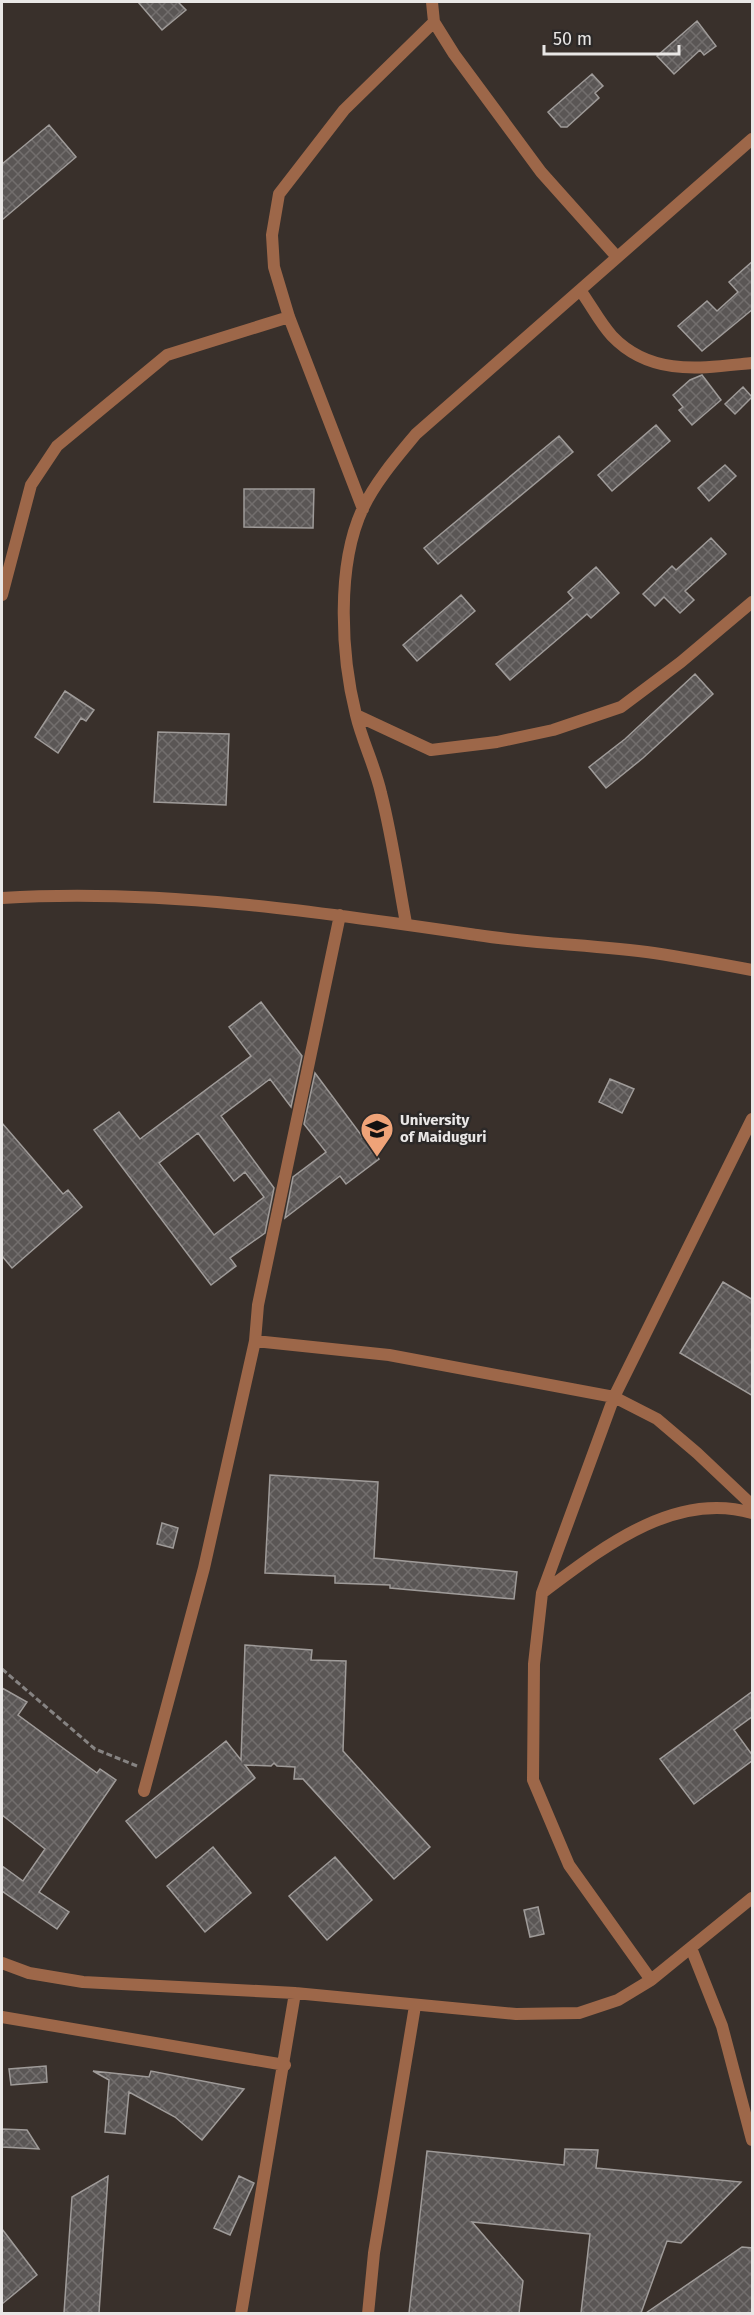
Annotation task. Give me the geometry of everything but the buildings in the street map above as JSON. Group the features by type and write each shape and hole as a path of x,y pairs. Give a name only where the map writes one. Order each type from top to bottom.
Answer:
{"street":[{"path":"432,2 434,22 541,172 617,257"},
{"path":"363,509 289,317 274,267 272,235 279,194 344,110 434,22"},
{"path":"406,923 381,792 356,715 348,671 344,610 349,553 363,509 386,472 416,434 753,139"},
{"path":"580,290 612,336 641,359 688,369 753,363"},
{"path":"2,595 31,485 57,446 167,355 289,317"},
{"path":"356,715 431,750 497,742 553,730 621,707 681,662 753,602"},
{"path":"2,898 143,897 340,915 551,945 652,953 753,970"},
{"path":"144,1791 204,1568 255,1341 258,1305 340,915"},
{"path":"651,1980 569,1865 532,1780 534,1664 542,1593 614,1397 753,1119"},
{"path":"255,1341 388,1355 614,1397 657,1419 753,1505"},
{"path":"542,1593 602,1549 660,1518 699,1508 732,1507 753,1513"},
{"path":"2,1963 29,1973 83,1982 295,1993 516,2014 579,2013 618,2000 651,1980 753,1898"},
{"path":"691,1948 722,2026 753,2140"},
{"path":"241,2313 285,2065 295,1993"},
{"path":"368,2313 374,2253 415,2006"},
{"path":"2,2017 285,2065"}],"path":[{"path":"2,1669 95,1749 149,1771"}],"shaded area":[{"name":"University of Maiduguri","path":"2,2 752,2 752,2313 2,2313"}],"place":[{"name":"University of Maiduguri","path":"377,1158"}]}
